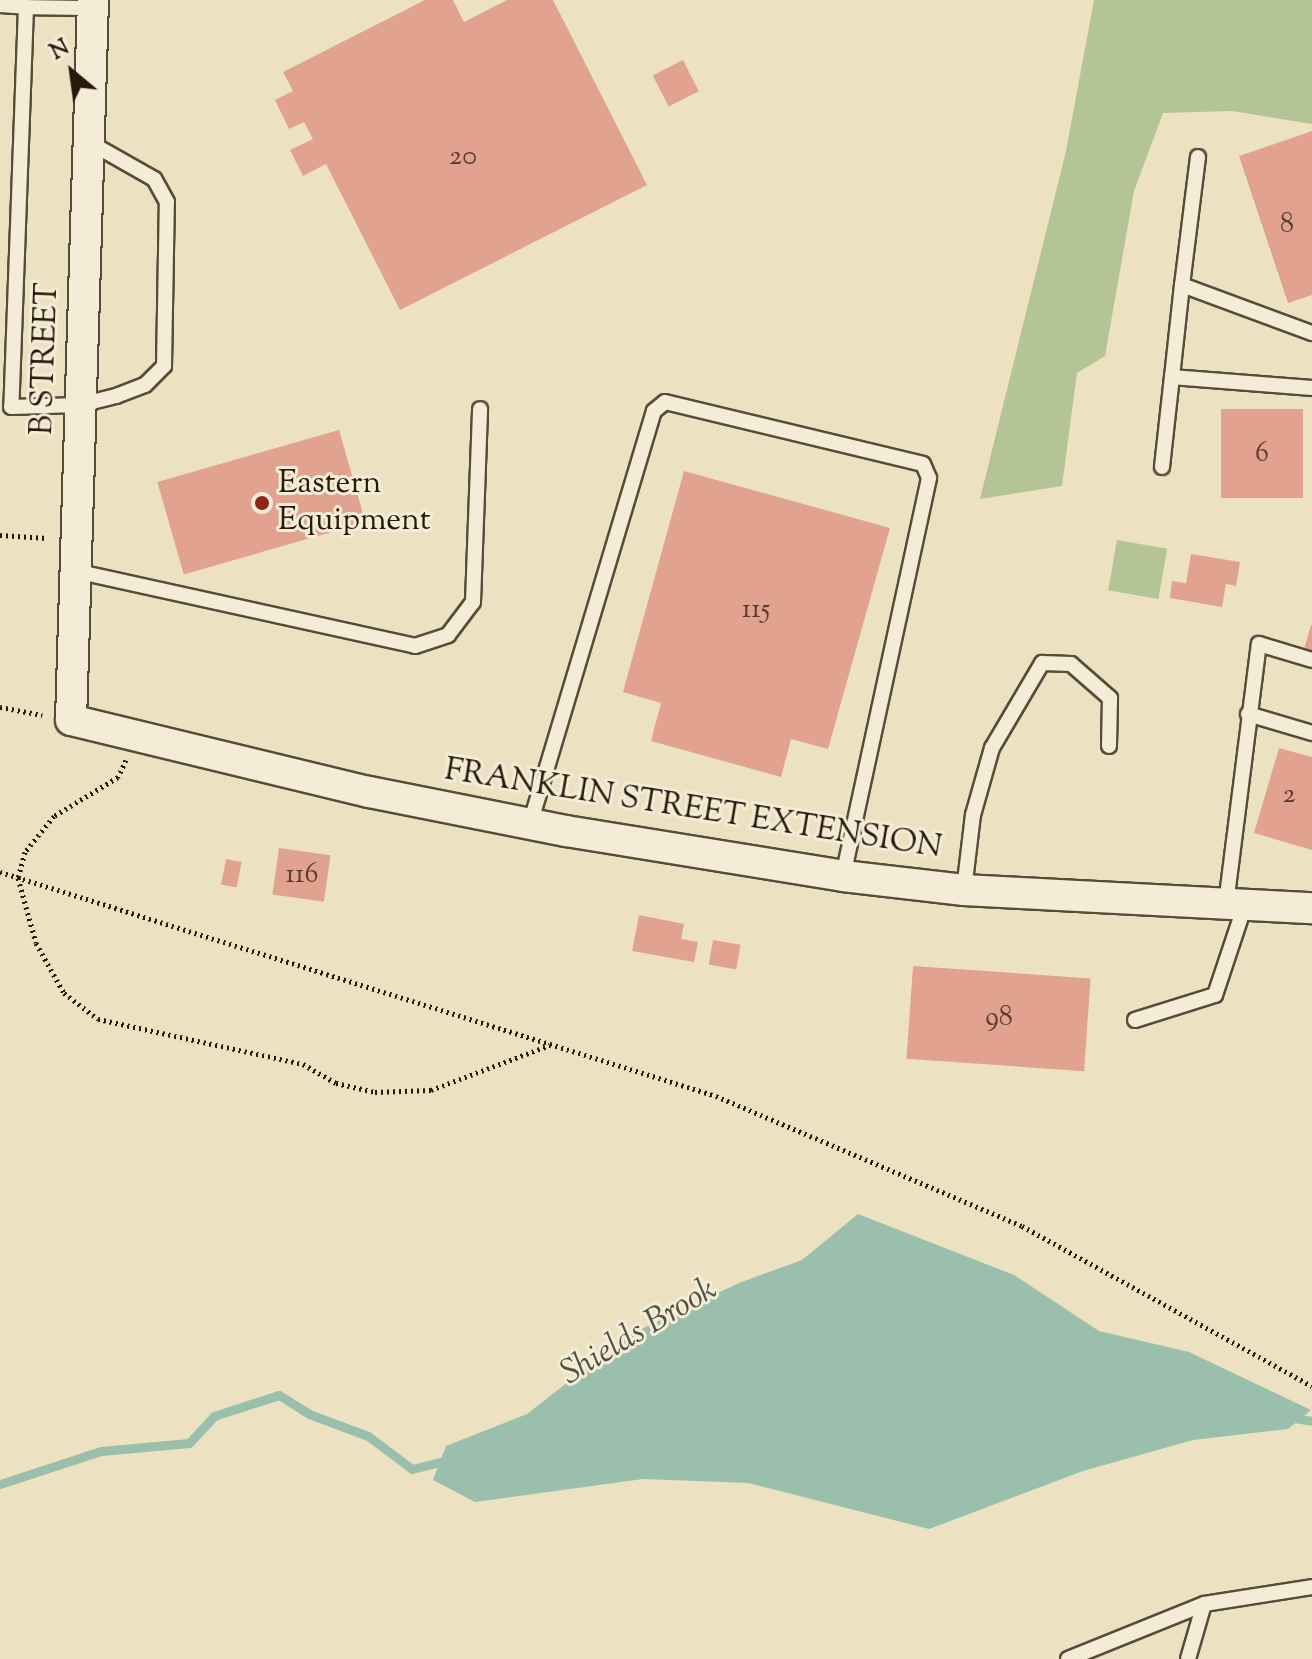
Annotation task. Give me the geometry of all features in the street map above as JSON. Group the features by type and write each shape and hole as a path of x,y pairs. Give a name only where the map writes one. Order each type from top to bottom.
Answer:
{"street":[{"name":"B STREET","path":"71,720 93,4"},
{"name":"FRANKLIN STREET EXTENSION","path":"71,720 530,824 843,876 964,890 1312,908"}],"lane":[{"path":"0,5 93,4"},
{"path":"26,7 6,407 80,405 145,385 164,366 169,248 167,202 154,179 89,142"},
{"path":"1162,467 1198,157"},
{"path":"1182,285 1312,333"},
{"path":"1172,377 1312,388"},
{"path":"530,824 654,411 665,402 923,464 929,478 843,876"},
{"path":"75,571 415,646 448,635 473,602 480,409"},
{"path":"1135,1020 1215,995 1235,904 1248,714 1259,644 1312,660"},
{"path":"964,890 973,815 992,748 1042,663 1071,664 1110,698 1109,746"},
{"path":"1248,714 1312,733"},
{"path":"1068,1659 1204,1604 1312,1587"},
{"path":"1188,1659 1204,1604"}],"path":[{"path":"0,535 76,540"},
{"path":"0,707 71,720"},
{"path":"137,737 118,777 54,816 25,852 18,878 36,943 64,993 98,1019 303,1064 336,1083 375,1092 431,1090 552,1044"},
{"path":"0,872 716,1096 1022,1226 1312,1386"}],"shaded area":[{"path":"1094,0 1312,0 1312,124 1232,111 1163,113 1134,191 1105,356 1077,373 1062,486 980,499 1066,151"},
{"path":"1117,540 1167,549 1158,599 1108,590"}],"water":[{"path":"858,1214 1014,1275 1099,1331 1189,1352 1311,1410 1288,1429 1193,1440 1083,1471 929,1529 748,1483 643,1479 475,1502 433,1480 446,1446 527,1414 627,1336 739,1283 802,1260"}],"building":[{"path":"425,0 453,0 464,22 507,0 553,0 647,185 400,310 326,164 303,176 290,150 313,139 304,122 289,129 275,100 293,91 283,72"},
{"path":"683,60 699,91 669,107 653,75"},
{"path":"1312,131 1312,295 1288,303 1239,156"},
{"path":"1221,409 1303,409 1303,498 1221,498"},
{"name":"Eastern Equipment","path":"339,430 365,522 184,574 157,482"},
{"path":"684,471 890,528 828,749 791,739 781,777 651,741 661,703 623,692"},
{"path":"1191,554 1240,562 1236,586 1226,584 1222,607 1170,598 1172,581 1186,583"},
{"path":"1312,625 1312,651 1304,649"},
{"path":"1279,748 1312,757 1312,850 1254,833"},
{"path":"279,848 330,855 324,902 272,895"},
{"path":"226,859 242,862 237,888 221,885"},
{"path":"639,915 684,924 681,939 698,942 694,962 632,951"},
{"path":"713,940 741,945 736,969 709,965"},
{"path":"913,966 1091,978 1084,1071 907,1059"}],"waterway":[{"name":"Shields Brook","path":"0,1484 101,1451 189,1443 214,1416 279,1395 309,1414 368,1436 412,1469 452,1459"},
{"name":"Shields Brook","path":"1288,1417 1312,1421"}],"place":[{"name":"Eastern Equipment","path":"262,503"}]}
